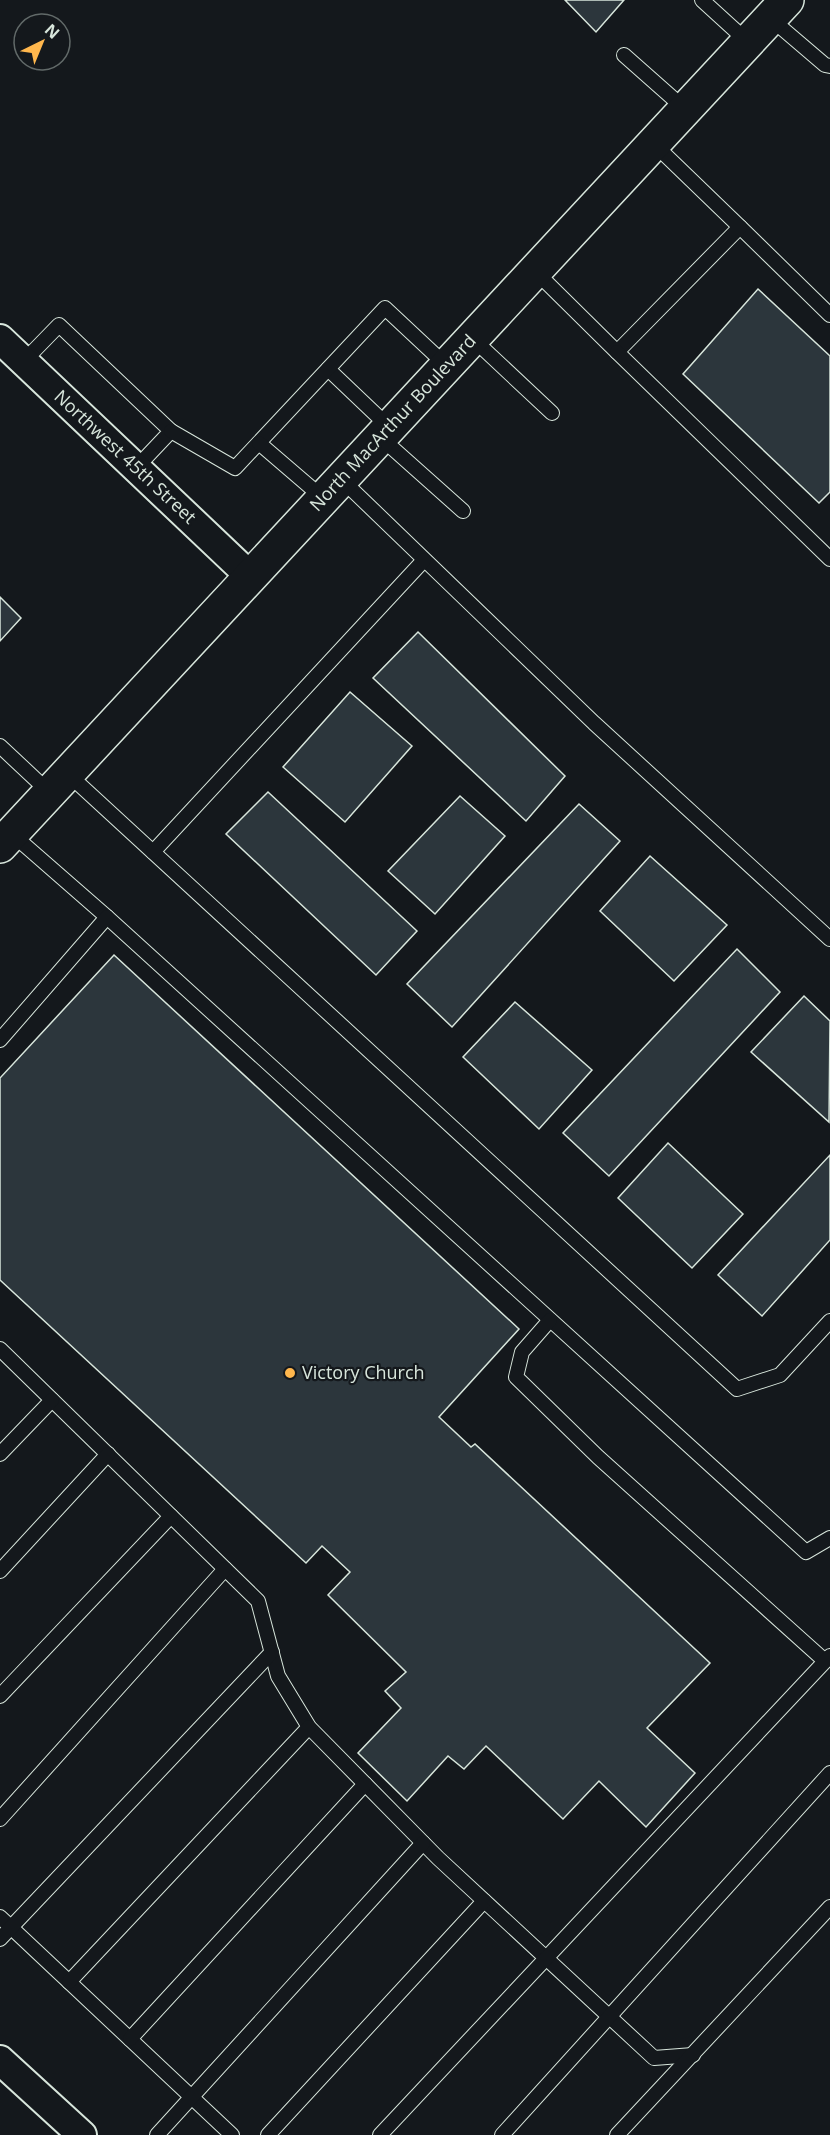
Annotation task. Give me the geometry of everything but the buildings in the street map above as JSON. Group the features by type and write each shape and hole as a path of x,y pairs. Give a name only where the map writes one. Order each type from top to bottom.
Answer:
{"main road":[{"name":"North MacArthur Boulevard","path":"4,834 58,783 778,9"}],"street":[{"name":"Northwest 45th Street","path":"0,339 250,576"},
{"path":"5,2074 82,2135"}],"lane":[{"path":"702,0 748,42"},
{"path":"778,9 825,65 830,66"},
{"path":"624,55 685,109"},
{"path":"654,144 830,315"},
{"path":"617,352 740,226"},
{"path":"534,270 830,559"},
{"path":"24,361 59,325 171,431 235,468 385,308 447,366"},
{"path":"472,338 552,413"},
{"path":"328,369 385,432 463,511"},
{"path":"136,468 171,431"},
{"path":"259,443 332,489 424,560 594,723 830,939"},
{"path":"153,852 424,560"},
{"path":"0,746 58,783 153,852 737,1389 780,1376 830,1321"},
{"path":"4,834 107,918 806,1552 830,1538"},
{"path":"0,1040 107,918"},
{"path":"380,2135 827,1659 598,1456 516,1377 522,1352 550,1320"},
{"path":"0,1349 258,1601 278,1676 309,1727 423,1843 654,2058 693,2055"},
{"path":"0,1454 52,1400"},
{"path":"0,1571 108,1454"},
{"path":"0,1696 171,1516"},
{"path":"0,1819 225,1569"},
{"path":"0,1939 272,1652"},
{"path":"69,1982 309,1727"},
{"path":"502,2135 830,1773"},
{"path":"130,2039 365,1784"},
{"path":"157,2135 423,1843"},
{"path":"268,2135 484,1901"},
{"path":"617,2135 830,1907"},
{"path":"0,1917 232,2135"}],"place":[{"name":"Victory Church","path":"290,1373"}]}
